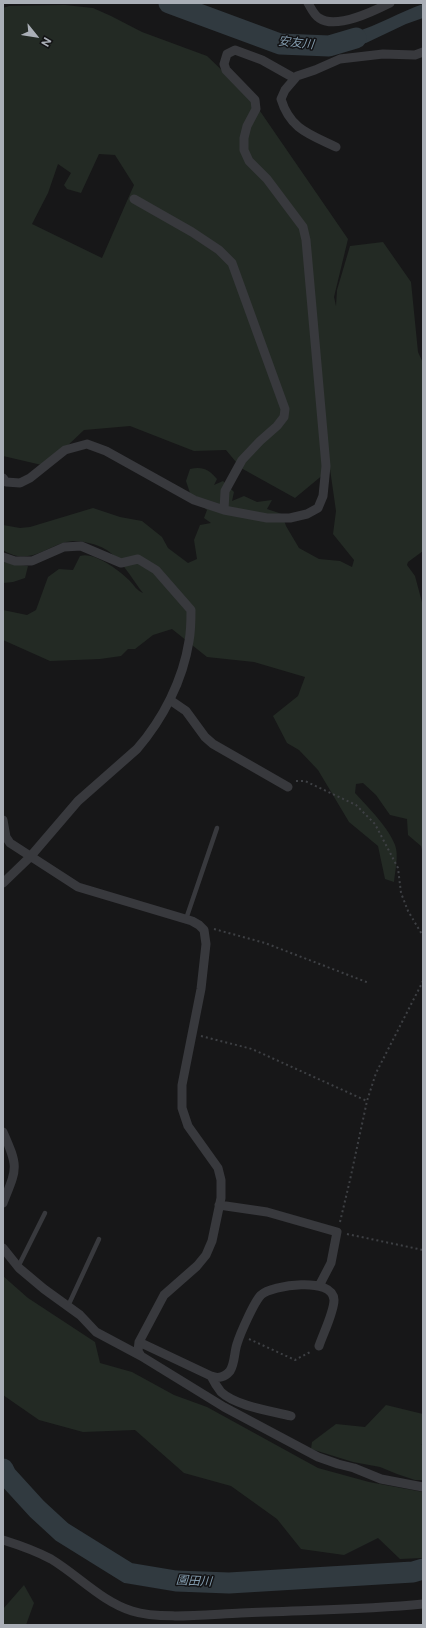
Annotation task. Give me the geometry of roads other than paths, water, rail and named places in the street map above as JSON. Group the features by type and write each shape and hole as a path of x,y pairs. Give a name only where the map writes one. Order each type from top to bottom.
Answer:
{"street":[{"path":"308,3 318,17 333,22 358,17 390,3"},
{"path":"3,478 6,482 20,483 30,478 65,450 87,444 106,451 194,500 224,510 266,518 290,518 307,514 318,508 323,496 326,466 306,240 303,227 267,179 250,161 244,150 244,138 247,126 256,109 255,100 231,75 224,64 227,54 235,50 262,60 294,78"},
{"path":"336,147 301,130 293,123 281,99 284,90 294,78 340,59 382,54 415,55 423,52"},
{"path":"134,199 192,232 219,250 232,262 285,409 284,417 277,426 242,460 225,491 224,510"},
{"path":"3,557 14,561 32,561 64,547 81,546 121,563 138,559 156,570 191,610 190,639 187,655 170,700 145,739 137,749 78,801 30,857 3,883"},
{"path":"170,700 186,711 205,738 213,744 288,787"},
{"path":"3,820 6,837 10,843 78,887 186,919 196,923 204,930 206,944 203,977 182,1085 182,1108 188,1126 218,1168 221,1187 219,1205 212,1241 206,1255 197,1266 164,1295 139,1342 138,1352 141,1356"},
{"path":"3,1132 15,1164 13,1177 3,1203"},
{"path":"219,1205 267,1212 337,1232 331,1263 319,1286"},
{"path":"3,1248 18,1266 44,1289 83,1317 100,1335 141,1356 224,1407 318,1457 354,1468 381,1479 423,1486"},
{"path":"139,1342 211,1376 221,1377 230,1371 240,1336 258,1300 264,1293 271,1290 311,1284 330,1291 333,1295 334,1301 319,1346"},
{"path":"211,1376 220,1390 232,1399 248,1406 291,1416"},
{"path":"3,1540 41,1554 109,1600 131,1611 147,1615 211,1614 423,1604"}],"lane":[{"path":"186,919 217,828"},
{"path":"18,1266 46,1213"},
{"path":"68,1306 99,1239"}],"waterway":[{"name":"安友川","path":"169,3 280,44 329,46 356,38"},
{"name":"園田川","path":"3,1469 6,1475 37,1509 62,1532 128,1573 176,1581 229,1583 413,1572 423,1569"}]}
